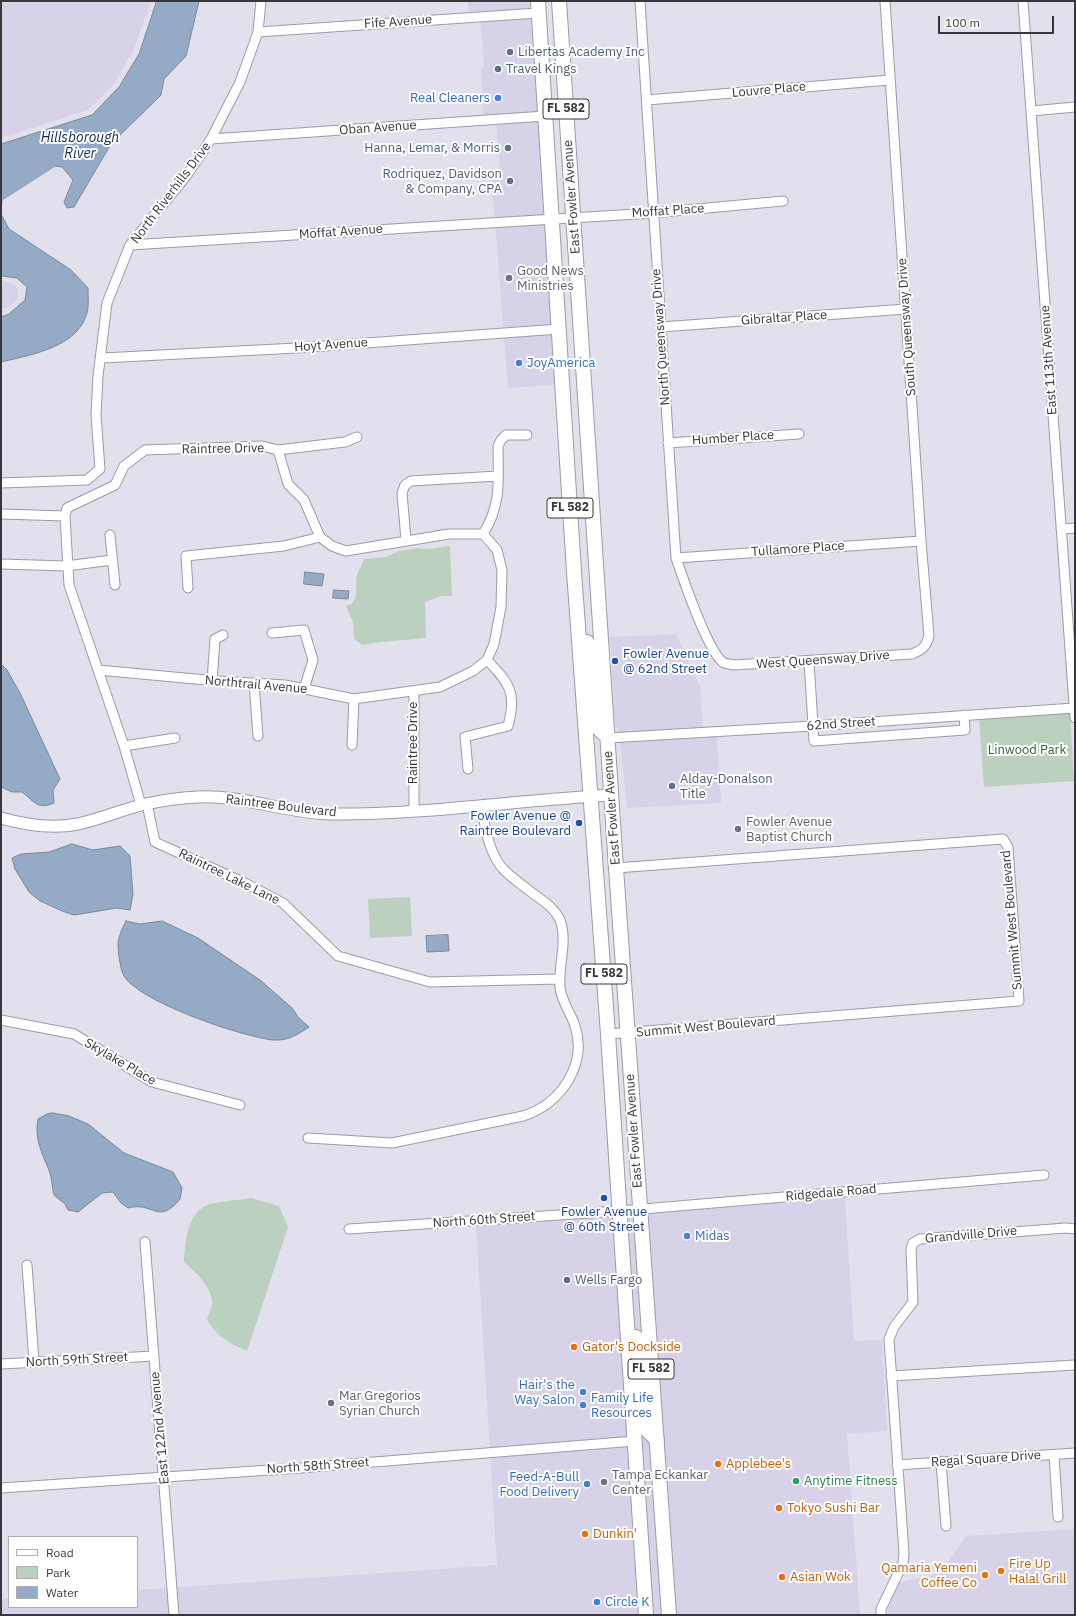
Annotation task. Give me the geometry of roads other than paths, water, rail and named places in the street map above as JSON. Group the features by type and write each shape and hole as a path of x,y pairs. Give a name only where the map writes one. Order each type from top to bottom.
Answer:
{"main road":[{"name":"East Fowler Avenue","path":"559,1 616,868 669,1615"},
{"name":"East Fowler Avenue","path":"538,7 574,572 608,1034 646,1615"},
{"path":"574,572 591,661 595,725 608,738"},
{"path":"627,1321 635,1327 647,1430 657,1440"}],"street":[{"name":"North Riverhills Drive","path":"1,483 87,480 100,469 96,415 98,376 102,358 107,303 130,245 187,176 211,139 240,82 258,32 261,1"},
{"name":"North Queensway Drive","path":"640,1 676,558 694,608 715,652 724,663"},
{"name":"South Queensway Drive","path":"885,1 921,541 929,636 927,645 921,651"},
{"name":"East 113th Avenue","path":"1022,1 1061,529 1072,631 1075,718"},
{"name":"Fife Avenue","path":"258,32 538,7"},
{"name":"Louvre Place","path":"647,100 890,80"},
{"path":"1030,111 1075,106"},
{"name":"Oban Avenue","path":"211,139 545,116"},
{"name":"Moffat Place","path":"552,220 573,217 653,213 783,202"},
{"name":"Moffat Avenue","path":"130,245 552,220"},
{"name":"Gibraltar Place","path":"661,327 906,309"},
{"name":"Hoyt Avenue","path":"102,358 297,348 559,329"},
{"name":"Humber Place","path":"668,443 799,434"},
{"path":"483,534 492,520 497,504 498,446 506,435 527,435"},
{"path":"278,450 345,442 357,437"},
{"name":"Raintree Drive","path":"65,516 67,508 115,485 124,466 145,450 262,446 278,450 288,484 304,500 320,537"},
{"path":"406,540 402,493 405,485 411,481 498,476"},
{"path":"1,514 65,516 66,566 69,585 144,804"},
{"path":"1061,529 1075,528"},
{"path":"188,588 186,556 284,546 320,537 332,546 346,550 449,534 483,534 497,550 502,570 501,607 494,644 487,660 511,688 512,711 508,726 465,737 468,769"},
{"path":"110,535 115,585"},
{"name":"Tullamore Place","path":"676,558 921,541"},
{"path":"1,564 66,566 112,560"},
{"path":"272,633 304,630 313,660 304,689"},
{"path":"212,681 215,638 223,635"},
{"name":"West Queensway Drive","path":"724,663 734,665 809,661 912,654 921,651"},
{"name":"Raintree Drive","path":"414,810 414,692 440,688 473,671 487,660"},
{"path":"809,661 814,741 965,730 964,715"},
{"name":"Northtrail Avenue","path":"98,670 212,681 254,683 304,689 354,699 414,692"},
{"path":"254,683 258,736"},
{"path":"352,745 352,713 354,699"},
{"name":"62nd Street","path":"608,738 1074,708"},
{"path":"124,746 175,738"},
{"name":"Raintree Boulevard","path":"1,818 36,825 68,825 92,820 144,804 217,797 234,798 308,812 329,814 414,810 612,795"},
{"name":"Raintree Lake Lane","path":"144,804 155,842 245,883 283,903 338,956 430,982 559,979"},
{"path":"308,1138 396,1143 523,1116 547,1105 560,1093 566,1084 577,1057 576,1033 562,996 559,979 563,937 560,921 554,910 504,870 491,850 482,805"},
{"name":"Summit West Boulevard","path":"608,1034 1018,1001 1009,855 1008,847 1003,839 616,868"},
{"name":"Skylake Place","path":"1,1020 74,1034 152,1082 240,1105"},
{"name":"Ridgedale Road","path":"619,1211 1044,1175"},
{"name":"North 60th Street","path":"349,1229 619,1211"},
{"name":"Grandville Drive","path":"882,1615 881,1609 884,1599 903,1563 889,1340 894,1327 913,1302 911,1248 913,1243 920,1239 1066,1228 1075,1229"},
{"name":"East 122nd Avenue","path":"145,1242 174,1615"},
{"path":"27,1265 34,1361"},
{"name":"North 59th Street","path":"1,1364 34,1361 154,1356"},
{"path":"891,1376 1075,1365"},
{"name":"North 58th Street","path":"1,1488 164,1478 635,1441"},
{"name":"Regal Square Drive","path":"896,1465 1075,1453"},
{"path":"1054,1454 1058,1517"},
{"path":"941,1462 946,1526"}],"water":[{"name":"Hillsborough River","path":"157,1 199,1 186,56 164,79 161,95 111,144 74,207 67,208 64,202 73,180 62,167 49,165 3,185 1,213 1,144 92,115 119,87 139,54"},
{"path":"1,214 9,229 71,270 88,288 88,307 82,325 64,342 52,348 1,362 1,317 9,314 25,300 27,287 17,278 1,276"},
{"path":"305,572 324,574 322,586 304,584"},
{"path":"334,590 349,591 348,599 333,598"},
{"path":"1,664 7,670 20,693 60,779 53,790 54,803 44,806 36,804 22,792 12,792 1,787"},
{"path":"72,844 93,850 120,846 130,856 133,894 130,910 117,908 74,915 40,901 29,892 15,869 12,858 21,854 49,852"},
{"path":"126,921 140,924 162,921 198,938 260,980 292,1008 298,1017 309,1027 296,1035 283,1040 273,1040 216,1025 168,1006 147,995 132,984 122,971 118,941"},
{"path":"448,935 449,951 427,952 426,936"},
{"path":"53,1113 69,1116 88,1124 124,1153 173,1172 182,1188 180,1199 166,1211 160,1212 144,1207 128,1208 121,1203 113,1192 102,1193 78,1212 68,1210 65,1204 54,1195 50,1173 41,1152 38,1139 38,1119 47,1114"}],"waterway":[{"name":"Hillsborough River","path":"1,193 51,161"}],"place":[{"name":"Libertas Academy Inc","path":"510,52"},
{"name":"Travel Kings","path":"498,69"},
{"name":"Real Cleaners","path":"498,98"},
{"name":"Hanna, Lemar, & Morris","path":"508,148"},
{"name":"Rodriquez, Davidson & Company, CPA","path":"510,181"},
{"name":"Good News Ministries","path":"509,278"},
{"name":"JoyAmerica","path":"519,363"},
{"name":"Fowler Avenue @ 62nd Street","path":"615,661"},
{"name":"Alday-Donalson Title","path":"672,786"},
{"name":"Fowler Avenue @ Raintree Boulevard","path":"579,823"},
{"name":"Fowler Avenue Baptist Church","path":"738,829"},
{"name":"Fowler Avenue @ 60th Street","path":"604,1198"},
{"name":"Midas","path":"687,1236"},
{"name":"Wells Fargo","path":"567,1280"},
{"name":"Gator's Dockside","path":"574,1347"},
{"name":"Hair's the Way Salon","path":"583,1392"},
{"name":"Mar Gregorios Syrian Church","path":"331,1403"},
{"name":"Family Life Resources","path":"583,1405"},
{"name":"Applebee's","path":"718,1464"},
{"name":"Anytime Fitness","path":"796,1481"},
{"name":"Tampa Eckankar Center","path":"604,1482"},
{"name":"Feed-A-Bull Food Delivery","path":"587,1484"},
{"name":"Tokyo Sushi Bar","path":"779,1508"},
{"name":"Dunkin'","path":"585,1534"},
{"name":"Fire Up Halal Grill","path":"1001,1571"},
{"name":"Qamaria Yemeni Coffee Co","path":"985,1575"},
{"name":"Asian Wok","path":"782,1577"},
{"name":"Circle K","path":"597,1602"}],"park label":[{"name":"Linwood Park","path":"1027,750"}]}
